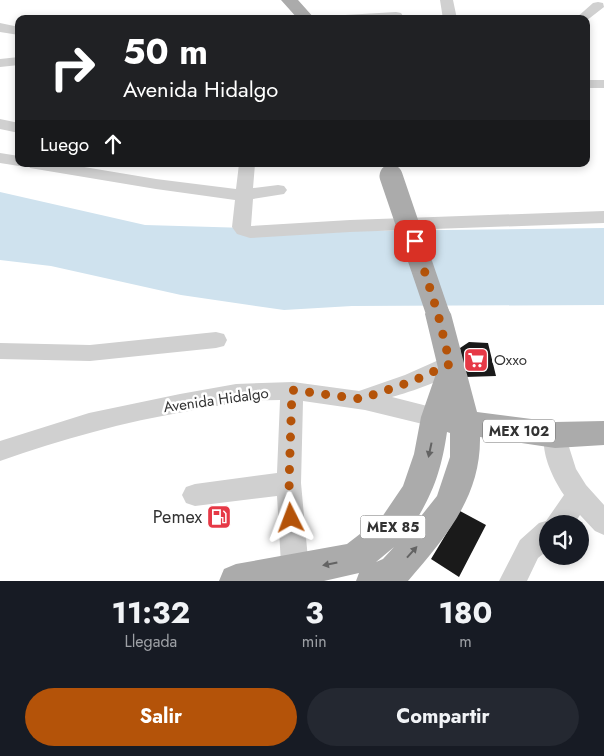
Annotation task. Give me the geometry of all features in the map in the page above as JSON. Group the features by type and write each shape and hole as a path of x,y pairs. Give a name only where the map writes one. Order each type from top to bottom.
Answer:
{"main road":[{"path":"289,0 303,15"},
{"path":"389,168 438,314 450,367"},
{"name":"MEX 85","path":"381,580 395,571 427,535 450,503 465,457 450,421 450,367"},
{"name":"MEX 85","path":"236,581 295,576 354,559 393,528 417,492 429,454 450,421"},
{"name":"MEX 102","path":"450,421 555,435 604,433"}],"street":[{"path":"446,0 450,15"},
{"path":"586,15 598,6"},
{"path":"0,27 15,31"},
{"path":"0,63 15,61"},
{"path":"590,84 604,84"},
{"path":"0,124 15,127"},
{"path":"0,158 15,160"},
{"path":"58,167 156,184 243,195 278,190"},
{"path":"247,167 241,227 250,232 350,226 604,217"},
{"path":"0,351 90,353 216,340"},
{"path":"361,399 450,367"},
{"path":"292,390 289,483 295,576"},
{"name":"Avenida Hidalgo","path":"0,451 36,436 135,412 218,396 292,390 361,399 450,421"},
{"path":"555,435 558,458 577,496 604,523"},
{"path":"195,495 289,483"},
{"path":"565,515 577,496"},
{"path":"513,581 529,549 539,540"}],"water":[{"path":"0,192 145,225 355,231 604,228 604,305 352,306 284,310 181,295 51,266 0,260"}],"building":[{"path":"469,342 488,343 496,376 465,377 460,348"},
{"path":"460,511 486,525 459,577 431,559"}],"place":[{"name":"Oxxo","path":"476,360"},
{"name":"Pemex","path":"219,517"}],"route":[{"path":"291,518 289,483 292,390 361,399 413,381 450,364 438,314 415,241"}]}
